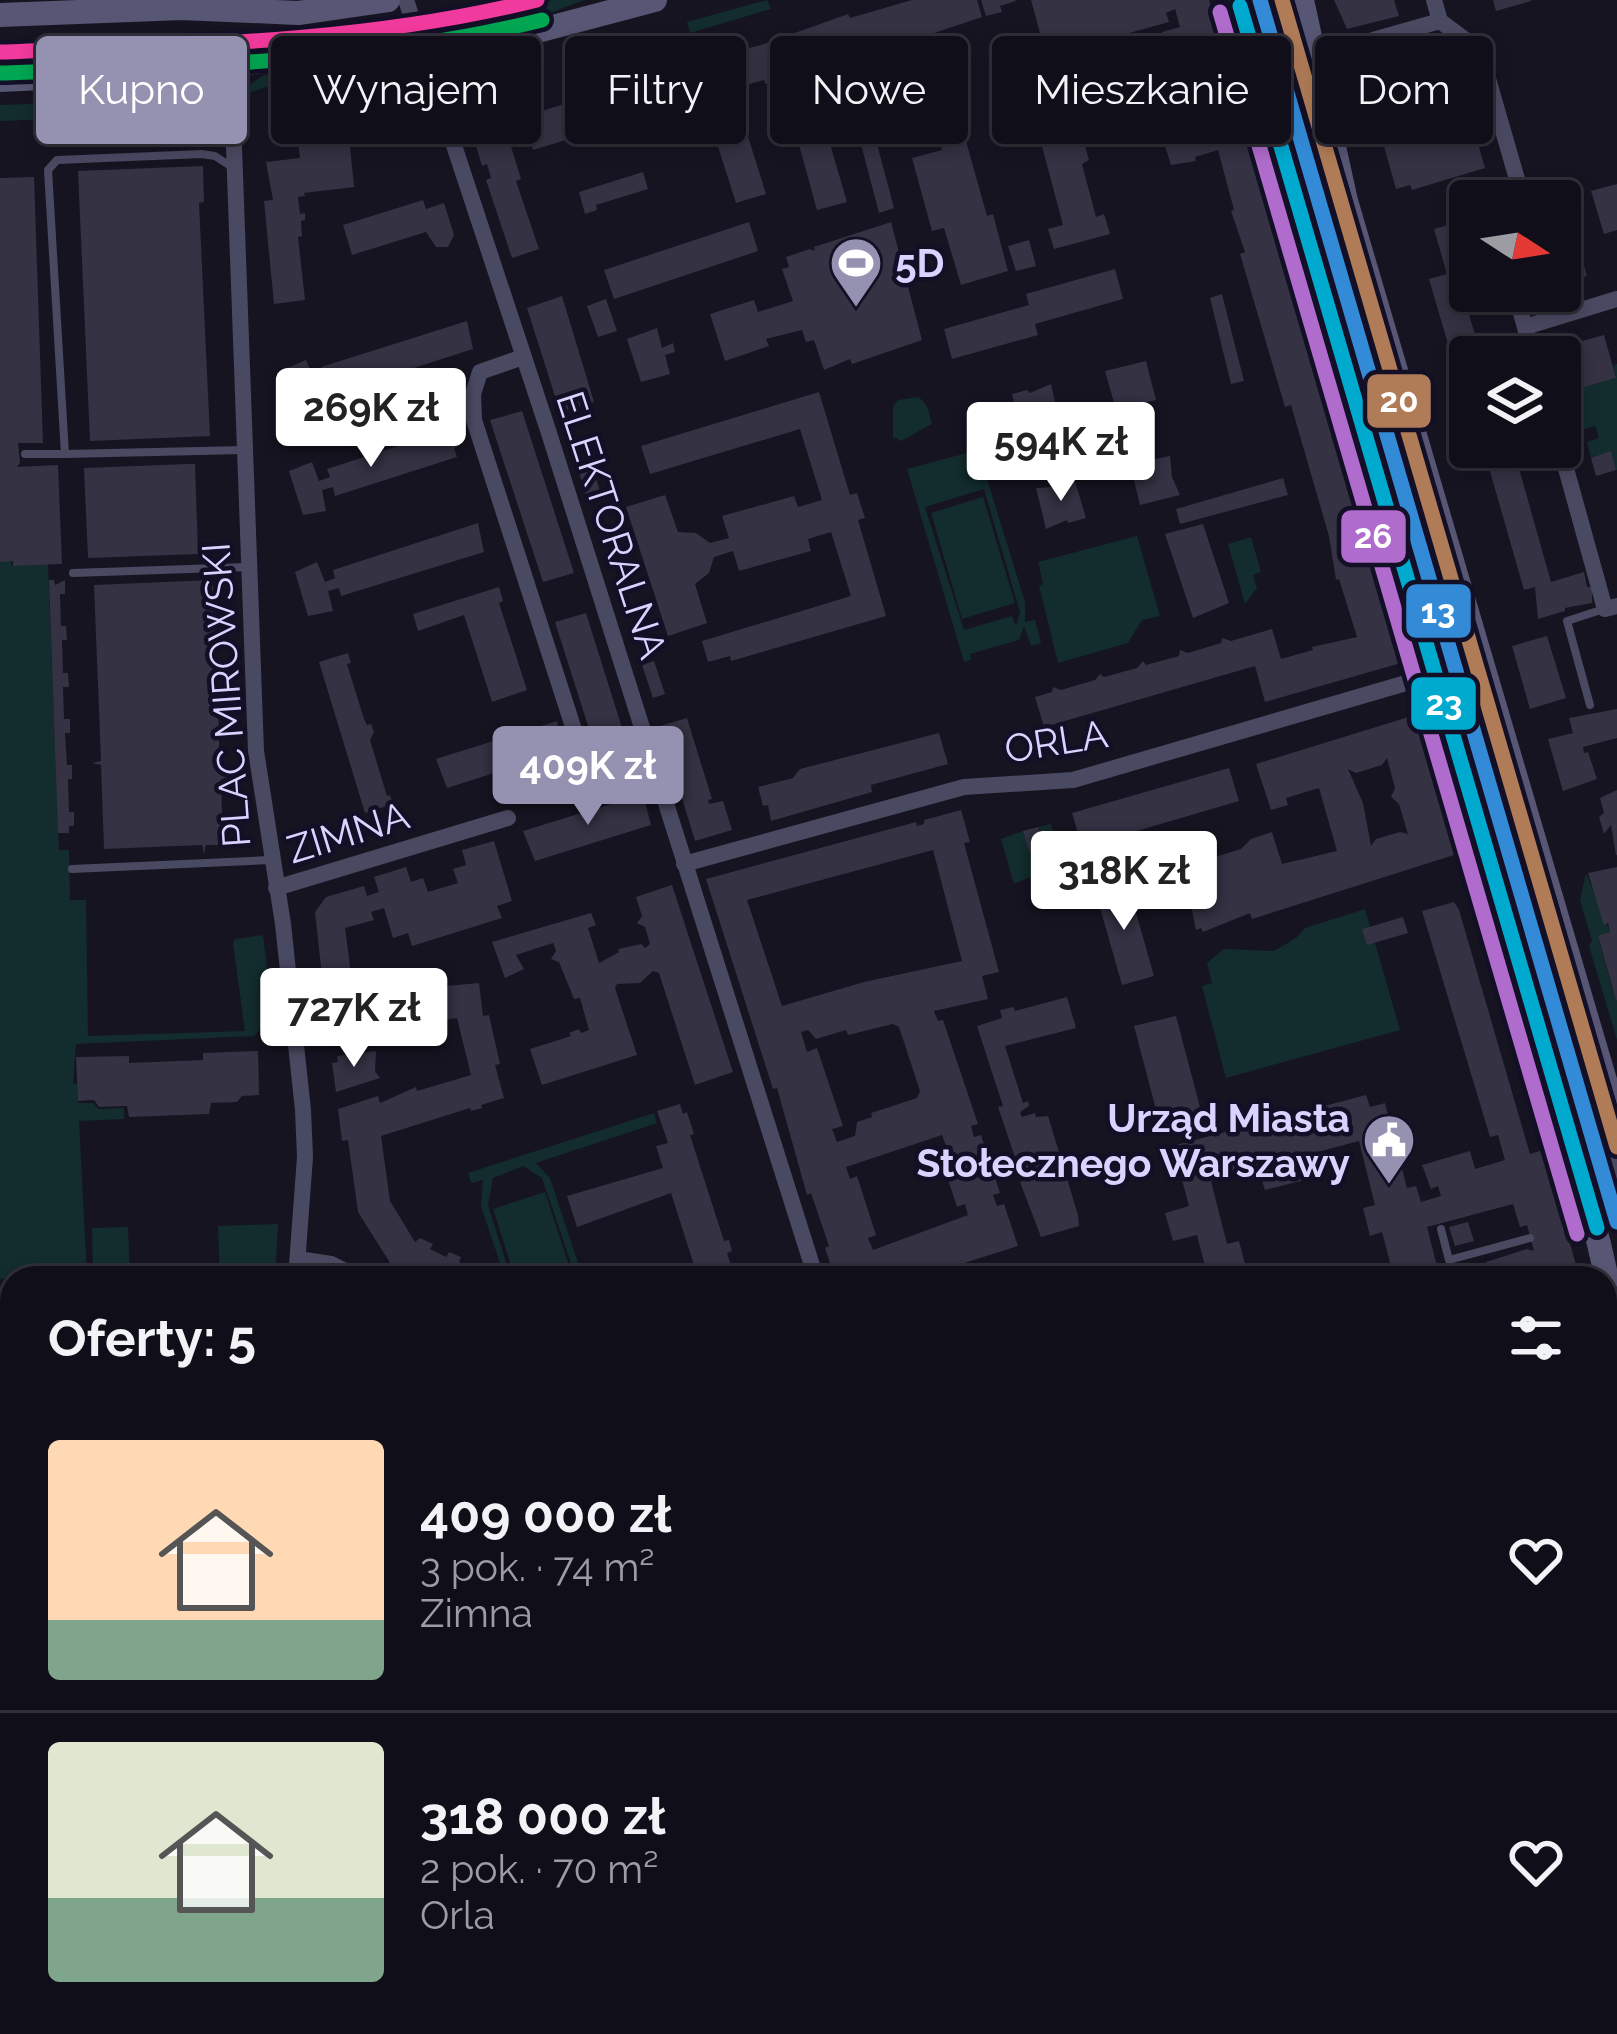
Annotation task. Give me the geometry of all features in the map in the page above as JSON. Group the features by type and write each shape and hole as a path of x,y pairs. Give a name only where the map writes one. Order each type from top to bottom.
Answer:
{"main road":[{"path":"0,15 182,8 298,13 388,0"},
{"path":"527,36 655,0"},
{"path":"1241,0 1251,36"},
{"path":"1302,0 1346,201 1617,1121"},
{"path":"0,80 36,78"},
{"path":"1283,144 1437,674 1605,1218 1611,1266"}],"street":[{"name":"ELEKTORALNA","path":"406,0 418,36"},
{"path":"1434,0 1440,21 1480,51 1517,180"},
{"path":"1386,36 1440,21"},
{"name":"PLAC MIROWSKI","path":"233,144 256,751 303,1110 305,1157 297,1266"},
{"name":"ELEKTORALNA","path":"453,144 812,1266"},
{"path":"1525,327 1617,299"},
{"path":"1521,312 1527,336"},
{"path":"524,357 479,372 473,394 474,420 587,770 649,751"},
{"path":"1567,468 1611,607"},
{"name":"ORLA","path":"684,864 964,787 1072,780 1437,674"},
{"name":"ZIMNA","path":"276,888 508,818"}],"lane":[{"path":"65,454 49,167 57,160 207,154 234,168"},
{"path":"25,454 244,449"},
{"path":"73,573 249,567"},
{"path":"1590,705 1567,621 1611,607"},
{"path":"72,869 271,860"},
{"path":"1595,1049 1617,1177"},
{"path":"1566,1228 1605,1218"},
{"path":"1441,1229 1449,1260 1531,1238"}],"green space":[{"path":"552,0 584,0 537,18 477,32 474,21"},
{"path":"767,0 771,9 690,33 687,22"},
{"path":"271,75 271,86 247,93 252,83"},
{"path":"36,104 36,120 0,121 0,105"},
{"path":"1617,364 1617,470 1611,452 1591,458 1587,442 1599,438 1595,426 1584,429 1581,418 1581,388 1616,378 1613,365"},
{"path":"919,397 932,424 901,441 893,437 893,407 898,400"},
{"path":"978,450 1025,602 1025,622 1035,620 1041,643 1031,646 1024,626 1019,640 970,654 971,660 964,662 907,469","holes":["984,489 1020,612 1016,626 1012,616 964,630 925,507"]},
{"path":"983,497 1015,603 962,619 931,513"},
{"path":"1137,536 1160,616 1142,620 1128,643 1058,663 1039,586 1043,584 1038,562"},
{"path":"1251,537 1261,572 1253,575 1257,588 1245,604 1228,544"},
{"path":"0,561 11,561 12,566 48,564 59,850 69,850 70,900 86,900 88,1036 245,1031 233,943 263,935 273,1017 254,1036 76,1044 73,1083 77,1084 78,1103 93,1103 99,1109 124,1108 124,1119 79,1121 86,1266 0,1266"},
{"path":"1051,824 1062,863 1014,884 1001,839 1023,831 1030,852 1044,847 1038,827"},
{"path":"1586,873 1610,932 1598,937 1613,991 1617,991 1617,1040 1580,900"},
{"path":"1365,909 1370,926 1363,929 1375,943 1400,1030 1226,1078 1202,986 1212,983 1207,963 1224,949 1274,951 1305,928"},
{"path":"654,1113 657,1123 536,1163 550,1178 579,1266 572,1266 542,1178 523,1166 493,1178 488,1205 507,1266 501,1266 481,1206 483,1180 471,1183 468,1173"},
{"path":"545,1192 569,1266 511,1266 493,1209"},
{"path":"278,1224 276,1266 220,1266 218,1226"},
{"path":"128,1227 130,1266 93,1266 92,1228"}],"building":[{"path":"912,0 977,0 982,17 925,36 786,36 848,14 850,18"},
{"path":"981,0 1015,0 1016,1 986,16"},
{"path":"1031,0 1209,0 1218,36 1163,36 1162,32 1180,27 1175,9 1166,13 1169,22 1118,36 1017,36 1040,33"},
{"path":"1334,0 1394,0 1399,16 1347,29"},
{"path":"1493,0 1531,0 1531,1 1496,11"},
{"path":"770,42 770,83 746,85 746,49"},
{"path":"565,104 565,140 533,150 531,144 541,144 541,111"},
{"path":"746,130 766,194 736,203 717,144 746,144"},
{"path":"298,144 350,144 354,187 298,197 300,214 305,213 298,237 305,300 274,304 264,201 273,200 266,162 300,158"},
{"path":"475,144 510,144 521,179 516,181 539,249 512,258 486,180 491,178 487,164 482,166"},
{"path":"830,144 847,202 817,210 799,145"},
{"path":"861,144 877,144 894,208 879,213"},
{"path":"940,144 967,144 1008,271 961,285 944,228 932,231 912,158 942,150"},
{"path":"1041,144 1085,144 1089,160 1082,164 1096,217 1104,214 1110,234 1054,249 1048,229 1063,225"},
{"path":"1164,144 1252,144 1401,663 1265,702 1255,666 1044,727 1035,697 1052,692 1053,687 1061,690 1095,680 1100,674 1104,677 1137,668 1143,661 1146,665 1179,656 1180,650 1188,653 1221,643 1222,638 1231,641 1272,629 1281,659 1357,637 1336,580 1329,536 1291,405 1285,407 1240,254 1245,252 1218,150 1195,157 1196,161 1171,165"},
{"path":"1383,144 1478,144 1485,168 1412,190 1410,185 1396,189"},
{"path":"203,166 204,202 199,203 210,436 90,441 78,171"},
{"path":"643,172 648,189 596,205 597,210 585,214 579,192"},
{"path":"34,177 43,443 18,443 17,467 58,465 62,564 13,566 13,561 0,562 0,178"},
{"path":"1617,184 1617,230 1604,234 1591,191"},
{"path":"423,200 426,209 444,203 454,235 448,247 436,247 426,232 352,255 343,225"},
{"path":"749,222 758,251 614,299 604,270"},
{"path":"891,222 922,340 824,370 814,340 806,342 802,330 766,339 769,346 725,361 710,314 754,300 758,312 793,301 782,269 789,267 786,257"},
{"path":"1449,225 1449,312 1468,312 1476,336 1449,336 1449,348 1429,279 1447,274 1434,229"},
{"path":"1029,240 1036,266 1016,271 1008,246"},
{"path":"1115,269 1123,299 1035,324 1038,335 952,359 944,329 1029,305 1026,294"},
{"path":"1222,294 1244,381 1231,384 1210,298"},
{"path":"562,296 594,402 560,412 527,308"},
{"path":"606,299 617,331 598,337 587,306"},
{"path":"467,321 473,349 330,395 327,386 317,389 320,410 297,414 283,370 306,360 314,379 324,376 321,367"},
{"path":"657,328 662,348 673,343 675,352 665,355 670,374 641,382 627,339"},
{"path":"1604,335 1616,378 1581,388 1581,341"},
{"path":"1146,361 1156,400 1116,410 1105,371"},
{"path":"1051,384 1060,425 1021,433 1012,394"},
{"path":"819,392 850,495 857,493 865,518 858,520 886,616 731,661 730,656 708,662 702,641 851,596 831,532 808,539 811,551 739,571 733,551 714,557 709,573 695,584 707,623 668,636 626,507 665,495 678,532 696,533 710,543 729,538 722,516 794,496 798,507 822,500 800,429 650,474 641,446"},
{"path":"522,411 574,573 543,582 490,420"},
{"path":"448,430 458,446 454,448 457,457 335,496 333,487 322,490 326,511 303,515 289,471 312,462 319,481 330,477 327,469"},
{"path":"1611,451 1616,470 1596,476 1591,458"},
{"path":"1170,456 1180,495 1140,505 1130,464"},
{"path":"590,461 601,494 587,498 577,466"},
{"path":"195,464 198,554 88,558 84,468"},
{"path":"1489,468 1519,468 1551,582 1584,572 1587,587 1592,587 1592,603 1538,619 1535,587 1524,590"},
{"path":"1074,478 1086,518 1046,529 1036,488"},
{"path":"1283,478 1288,495 1180,524 1176,509"},
{"path":"478,523 484,552 341,596 339,588 328,591 333,611 308,616 295,572 317,562 325,582 335,578 333,570"},
{"path":"1203,524 1229,603 1193,618 1165,534"},
{"path":"49,580 55,585 65,580 65,594 60,594 61,626 66,626 67,640 62,640 63,673 68,673 69,687 63,687 64,719 70,719 70,733 65,733 67,765 72,765 69,812 74,812 69,833 58,833"},
{"path":"213,580 216,664 225,666 217,668 220,775 229,777 221,779 223,845 206,845 204,854 202,845 104,849 101,765 92,763 101,761 94,585"},
{"path":"499,587 503,601 499,603 527,690 492,702 464,615 418,631 413,614"},
{"path":"586,613 628,747 598,757 555,622"},
{"path":"1547,636 1566,698 1530,709 1512,646"},
{"path":"348,653 351,663 347,664 364,719 374,732 370,740 393,804 365,813 319,662"},
{"path":"654,661 665,694 653,698 642,665"},
{"path":"1617,709 1617,738 1583,747 1597,779 1563,791 1548,739 1573,733 1569,718"},
{"path":"1415,715 1454,855 1252,919 1250,913 1203,932 1196,930 1183,867 1241,849 1251,839 1272,832 1282,864 1337,851 1319,788 1286,798 1288,805 1271,810 1256,764","holes":["1387,758 1395,788 1391,797 1399,804 1408,834 1376,839 1371,846 1363,803 1348,769 1356,773 1382,765"]},
{"path":"687,718 712,799 709,804 723,801 732,830 695,841 660,726"},
{"path":"557,721 564,751 447,788 436,759"},
{"path":"939,733 948,764 871,785 872,792 771,821 768,805 763,806 758,787 793,778 800,769"},
{"path":"1229,768 1239,801 1082,847 1072,813"},
{"path":"1617,790 1616,855 1611,825 1604,834 1599,817 1604,813 1600,798"},
{"path":"643,794 651,825 535,861 523,831"},
{"path":"961,810 970,842 964,843 999,972 982,976 988,999 934,1011 938,1021 943,1020 978,1124 971,1126 974,1137 981,1135 1000,1193 993,1195 997,1206 1004,1204 1018,1246 955,1266 831,1266 825,1248 829,1246 811,1193 807,1195 777,1088 773,1089 706,879 916,822 917,826 924,820","holes":["933,850 962,961 782,1006 747,900","893,1024 899,1027 920,1091 917,1098 871,1113 872,1117 857,1122 855,1136 837,1142 832,1129 843,1126 817,1048 807,1052 801,1032 808,1030 816,1039","942,1135 946,1146 938,1149 957,1207 965,1204 968,1215 873,1250 868,1238 876,1235 857,1176 850,1179 846,1167"]},
{"path":"1038,827 1045,848 1029,852 1023,831"},
{"path":"494,841 512,901 497,906 502,918 412,946 408,933 393,938 384,908 371,912 374,920 345,928 354,997 379,999 391,991 479,983 483,1016 489,1015 500,1064 495,1065 504,1098 381,1136 390,1201 415,1242 420,1238 446,1257 449,1252 461,1257 459,1262 466,1266 392,1266 358,1212 348,1140 342,1141 338,1109 378,1096 380,1103 416,1087 417,1091 471,1075 457,1018 329,1040 315,912 326,897 364,886 367,896 379,892 374,877 406,867 411,882 423,878 428,892 458,883 453,869 466,865 462,850"},
{"path":"1617,867 1616,1000 1598,936 1610,932 1588,873"},
{"path":"1127,881 1154,976 1122,985 1095,890"},
{"path":"672,885 733,1072 695,1085 659,973 653,971 640,983 615,988 637,1055 542,1085 530,1049 579,1029 581,1033 589,1030 580,998 574,999 559,962 551,959 556,951 553,943 516,955 524,969 505,978 492,942 591,913 596,925 588,928 599,963 618,949 650,944 645,927 637,923 642,916 636,897"},
{"path":"1454,902 1459,910 1530,1154 1543,1150 1576,1266 1484,1266 1527,1249 1534,1251 1527,1225 1520,1227 1513,1204 1427,1227 1437,1266 1391,1266 1382,1232 1370,1236 1363,1208 1375,1205 1359,1141 1310,1154 1315,1177 1297,1182 1265,1190 1258,1168 1211,1181 1227,1244 1239,1241 1245,1266 1205,1266 1197,1235 1173,1241 1165,1213 1189,1206 1177,1161 1161,1165 1157,1150 1366,1095 1370,1107 1385,1103 1407,1188 1416,1186 1421,1202 1441,1196 1438,1186 1431,1189 1422,1165 1470,1151 1475,1169 1505,1160 1498,1135 1490,1137 1422,911"},
{"path":"1403,917 1408,933 1367,945 1362,929"},
{"path":"1067,997 1076,1028 1005,1046 1023,1103 1028,1101 1029,1106 1020,1112 1022,1117 1048,1116 1078,1215 1079,1226 1041,1237 1020,1182 998,1107 1003,1106 977,1026 1002,1018 1000,1010 1014,1007 1015,1011"},
{"path":"1176,1016 1201,1111 1159,1121 1134,1026"},
{"path":"258,1051 259,1095 211,1103 209,1114 129,1117 127,1106 99,1107 94,1100 78,1101 76,1057 129,1056 129,1063 203,1060 203,1053"},
{"path":"376,1051 375,1071 380,1078 336,1092 332,1063 338,1062 337,1056"},
{"path":"680,1104 683,1114 687,1112 724,1241 729,1240 731,1266 694,1266 671,1193 577,1227 567,1196 663,1168 656,1146 668,1143 657,1111"},
{"path":"1468,1222 1474,1241 1455,1246 1449,1227"}],"transit line":[{"path":"0,52 337,34 471,15 537,0"},
{"name":"13","path":"1260,0 1617,1222"},
{"name":"20","path":"1282,0 1617,1147"},
{"name":"23","path":"1240,6 1597,1228"},
{"name":"26","path":"1220,12 1577,1234"},
{"path":"1,73 341,54 475,35 542,20"}],"place":[{"name":"5D","path":"856,309"},
{"name":"Urząd Miasta Stołecznego Warszawy","path":"1389,1186"}]}
